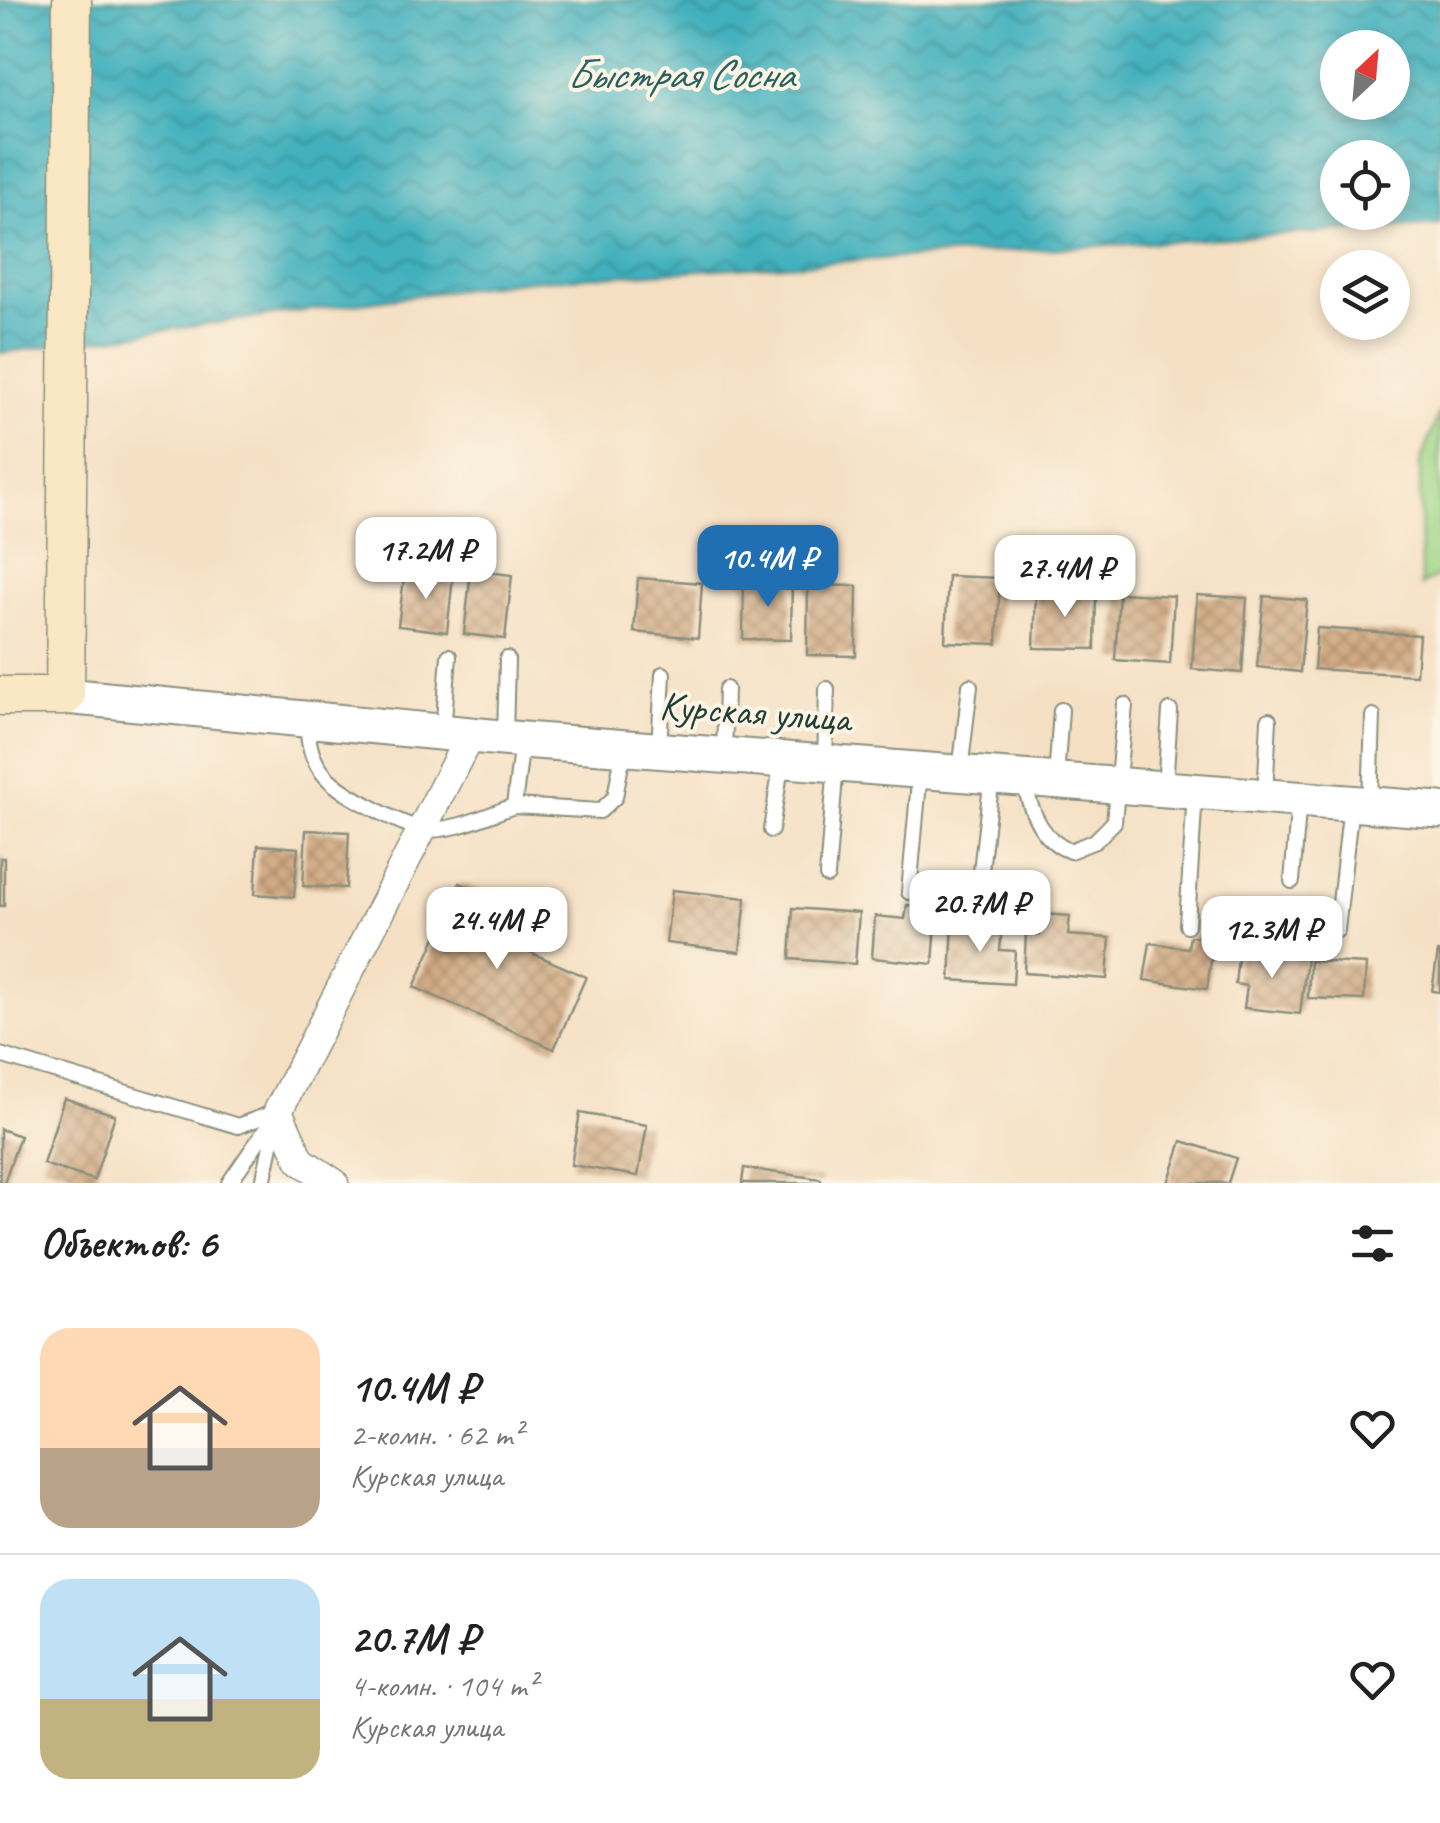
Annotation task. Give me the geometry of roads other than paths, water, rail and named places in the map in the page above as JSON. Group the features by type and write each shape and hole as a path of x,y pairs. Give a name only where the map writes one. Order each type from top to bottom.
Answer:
{"main road":[{"path":"64,696 72,0"},
{"name":"Курская улица","path":"0,696 64,696"}],"street":[{"name":"Курская улица","path":"64,696 641,749 1440,810"},
{"path":"334,1183 301,1160 278,1111 422,829 485,736"}],"lane":[{"path":"449,656 514,806"},
{"path":"485,736 508,659"},
{"path":"309,717 308,743 316,767 330,784 422,829 445,828 514,806 600,811 615,796 641,749 662,674"},
{"path":"970,686 1008,777 1045,834 1056,846 1070,850 1095,840 1114,822 1121,785 1125,705"},
{"path":"724,755 726,689"},
{"path":"827,689 828,876"},
{"path":"978,897 1008,777 1061,710"},
{"path":"1170,712 1180,790 1187,925"},
{"path":"1337,930 1373,716"},
{"path":"1269,720 1292,881"},
{"path":"772,830 782,759"},
{"path":"909,892 920,770"},
{"path":"0,1055 238,1126 252,1124 278,1111"},
{"path":"229,1183 278,1111"},
{"path":"262,1183 278,1111"}],"water":[{"name":"Быстрая Сосна","path":"0,0 1440,0 1440,225 1410,227 1410,140 1320,140 1320,230 1358,230 520,281 0,353"}]}
